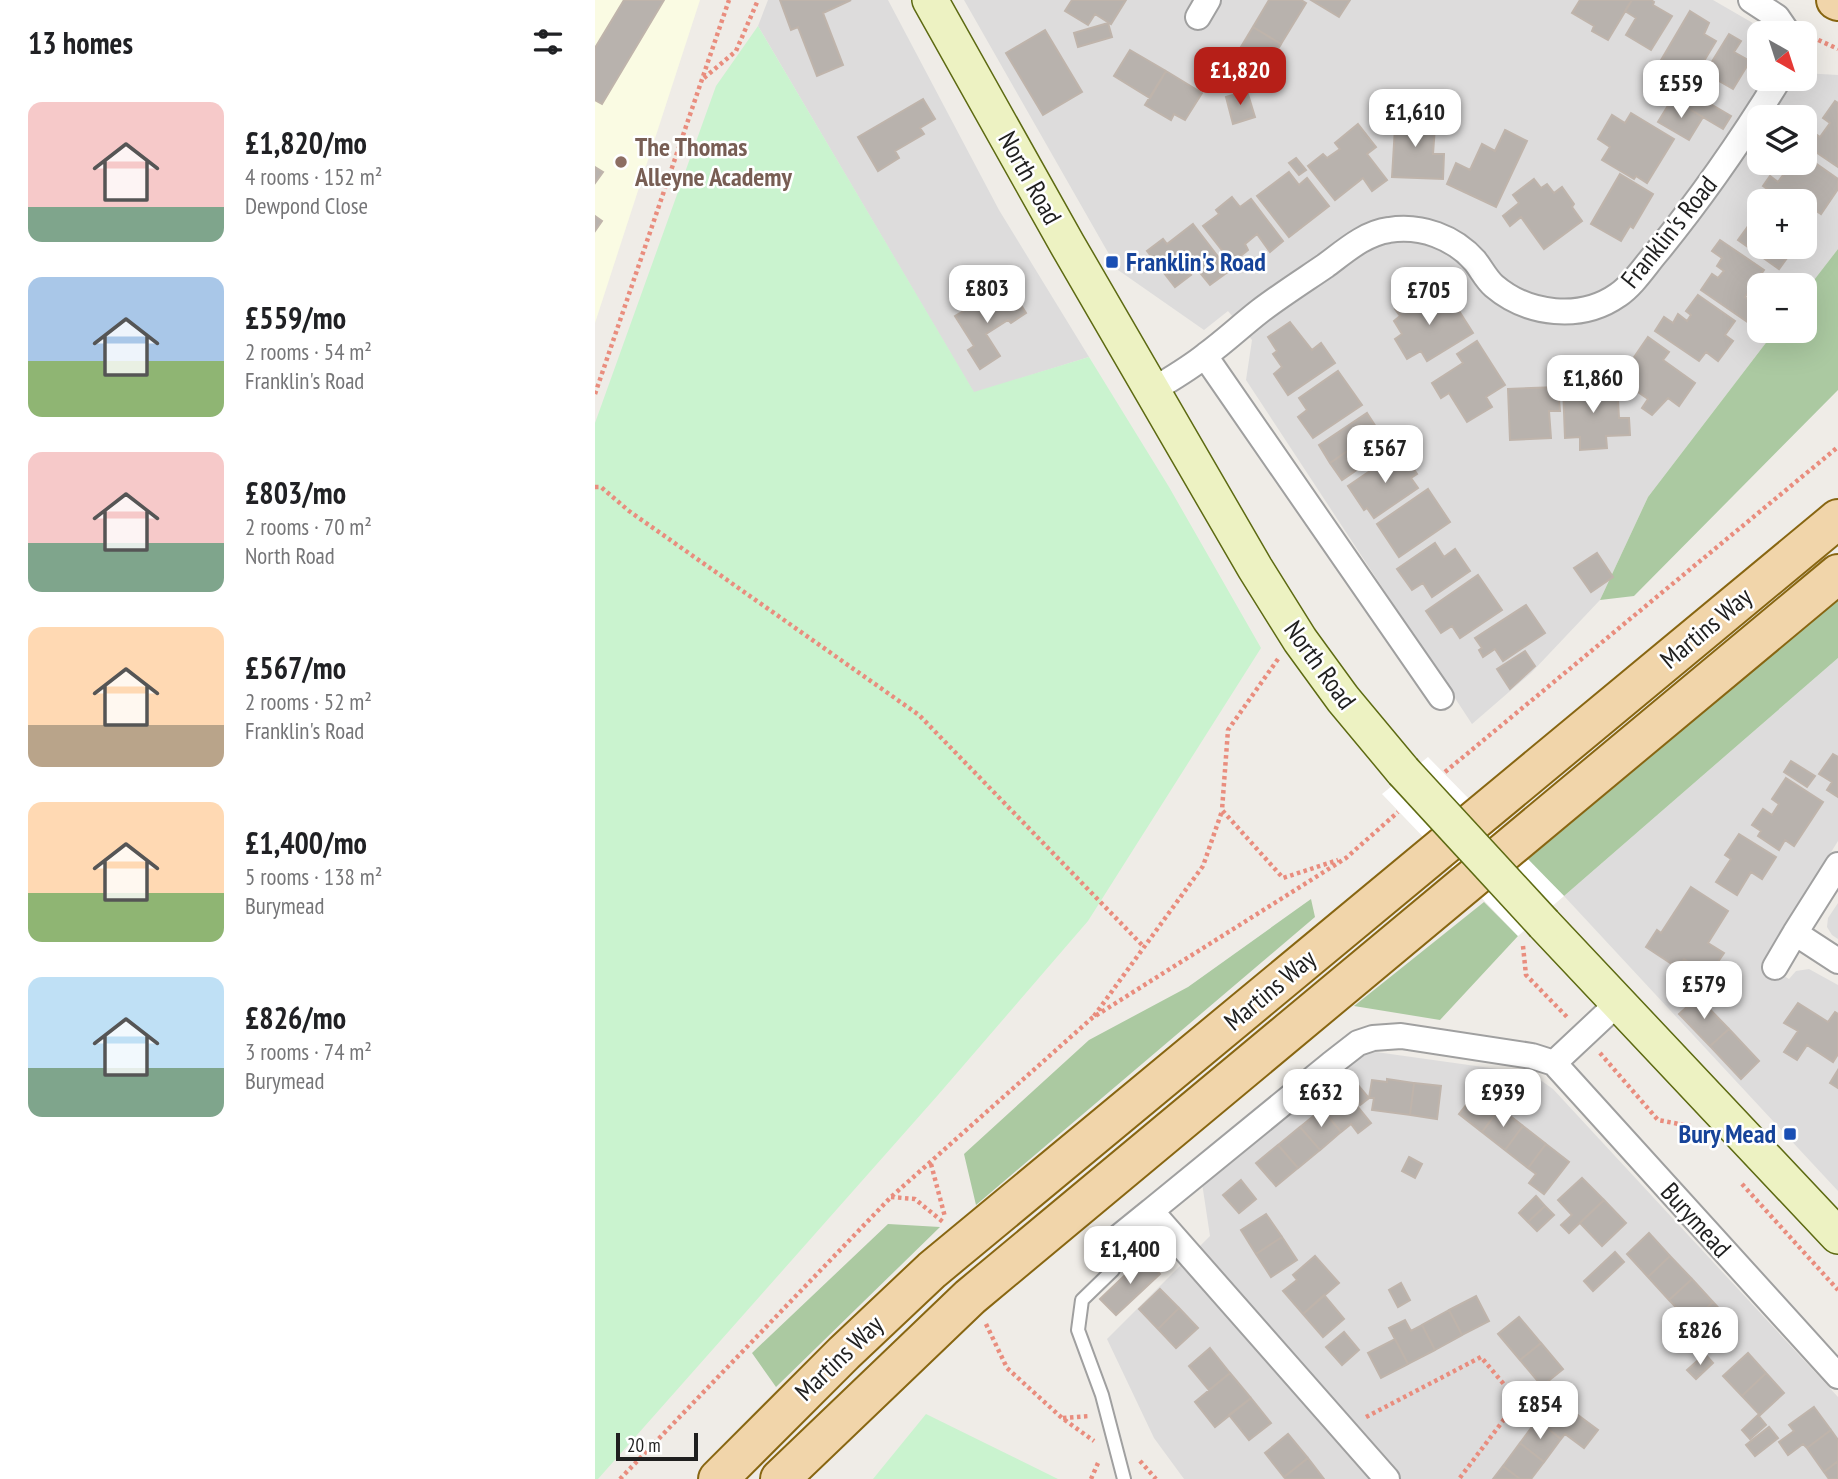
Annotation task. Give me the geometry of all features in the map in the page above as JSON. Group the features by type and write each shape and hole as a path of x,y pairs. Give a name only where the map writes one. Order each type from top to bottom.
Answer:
{"main road":[{"name":"North Road","path":"930,0 1067,244 1255,568 1300,640 1343,699 1533,932 1618,1003 1838,1236"},
{"name":"Martins Way","path":"718,1479 834,1362 932,1270 1838,519"},
{"path":"780,1479 970,1297 1838,574"}],"street":[{"path":"1751,0 1780,21"},
{"name":"Franklin's Road","path":"1153,390 1205,356 1261,311 1344,252 1373,234 1387,230 1415,229 1433,232 1447,239 1461,248 1493,285 1517,302 1533,308 1567,312 1601,304 1629,285 1686,217 1739,144 1772,91"},
{"path":"1205,356 1441,697"},
{"path":"1775,967 1838,865"},
{"path":"1795,933 1838,961"},
{"path":"1109,1245 1358,1043 1373,1038 1401,1036 1532,1056 1554,1063 1618,1003"},
{"name":"Burymead","path":"1554,1063 1838,1376"},
{"path":"1151,1211 1387,1479"}],"lane":[{"path":"1109,1245 1113,1270 1082,1300 1078,1330 1102,1395 1124,1479"}],"path":[{"path":"595,394 729,0"},
{"path":"704,78 736,51 758,0"},
{"path":"1817,39 1838,49"},
{"path":"1437,779 1838,447"},
{"path":"595,487 601,487 629,511 919,715 1143,946"},
{"path":"1093,1018 1203,866 1222,810 1228,730 1282,653 1300,640"},
{"path":"620,1479 891,1197 1093,1018 1346,858 1407,805"},
{"path":"1222,810 1283,878 1346,858"},
{"path":"1533,932 1527,975 1658,1120 1689,1125 1699,1136"},
{"path":"891,1197 915,1199 947,1224 931,1164"},
{"path":"1736,1177 1838,1290"},
{"path":"985,1322 1007,1368 1062,1418 1104,1449 1117,1455"},
{"path":"1345,1430 1481,1356 1518,1401 1459,1479"}],"shaded area":[{"name":"The Thomas Alleyne Academy","path":"595,0 700,0 595,323"},
{"path":"768,0 888,0 999,210 1089,357 974,393 758,26"},
{"path":"964,0 1713,0 1749,21 1747,21 1747,91 1817,91 1817,74 1838,75 1838,249 1817,276 1817,273 1747,273 1747,343 1766,343 1648,497 1600,600 1531,673 1472,724 1246,380 1252,340 1228,311 1204,330 1118,270"},
{"path":"1838,658 1838,841 1762,963 1789,979 1796,971 1809,969 1838,985 1838,1191 1564,896"},
{"path":"1838,903 1838,939 1827,927 1828,918"},
{"path":"1376,1052 1526,1073 1553,1089 1838,1397 1838,1479 1184,1479 1154,1438 1107,1339 1210,1236 1202,1183 1354,1059"}],"green space":[{"path":"758,26 974,392 1089,357 1169,487 1261,648 1088,921 938,1095 598,1479 595,1479 595,423 716,86"},
{"path":"1838,249 1838,390 1634,596 1600,600 1648,497 1766,343 1817,343 1817,276"},
{"path":"1838,600 1838,658 1564,896 1527,860"},
{"path":"1311,899 1315,917 976,1205 964,1154 1089,1040 1188,987"},
{"path":"1484,902 1518,936 1440,1020 1354,1006"},
{"path":"888,1224 940,1227 776,1387 752,1353"},
{"path":"926,1414 1058,1479 873,1479"}],"pier":[{"path":"1428,757 1564,896 1518,936 1382,794"}],"building":[{"path":"624,0 664,0 602,104 595,100 595,48"},
{"path":"780,0 851,0 823,13 843,65 817,76 798,27 791,30"},
{"path":"1072,0 1126,0 1111,24 1095,14 1088,25 1065,11"},
{"path":"1269,0 1301,0 1306,3 1281,44 1253,27"},
{"path":"1311,0 1350,0 1339,17"},
{"path":"1580,0 1632,0 1608,40 1592,31 1594,26 1572,13"},
{"path":"1632,0 1651,0 1653,5 1672,16 1651,50 1626,35 1636,18 1625,11"},
{"path":"1690,11 1709,23 1704,34 1716,41 1692,81 1660,62"},
{"path":"1108,23 1112,37 1078,47 1074,33"},
{"path":"1253,27 1281,44 1257,84 1229,67"},
{"path":"1045,30 1082,92 1043,115 1006,53"},
{"path":"1729,34 1741,41 1734,52 1747,59 1747,66 1733,89 1705,73"},
{"path":"1130,50 1166,71 1150,98 1114,76"},
{"path":"1166,71 1202,93 1185,120 1174,114 1171,120 1145,105"},
{"path":"1247,91 1255,117 1233,124 1226,97"},
{"path":"1692,93 1731,116 1723,129 1684,106"},
{"path":"923,99 935,119 920,128 924,134 895,151 899,158 878,171 858,137"},
{"path":"1672,99 1703,117 1689,140 1658,122"},
{"path":"1835,101 1838,103 1838,167 1817,153 1817,135 1820,137 1830,123 1823,118"},
{"path":"1396,111 1420,112 1419,126 1435,127 1433,154 1444,154 1443,179 1392,177"},
{"path":"1631,113 1674,139 1647,183 1636,176 1634,179 1602,160 1610,147 1598,139 1612,115 1625,123"},
{"path":"1358,124 1376,147 1367,154 1387,180 1372,191 1363,178 1335,200 1308,166 1323,154 1327,158 1340,149 1335,143"},
{"path":"1505,130 1527,141 1496,207 1447,184 1456,163 1470,170 1482,144 1495,151"},
{"path":"1296,158 1306,170 1299,175 1289,163"},
{"path":"1817,164 1838,179 1838,189 1821,214 1817,211 1817,189 1767,189 1763,186 1770,176 1778,182 1783,175 1817,175"},
{"path":"595,167 603,172 595,183"},
{"path":"1289,172 1299,185 1307,178 1329,206 1289,237 1257,196"},
{"path":"1620,174 1653,194 1633,228 1630,226 1621,241 1591,224"},
{"path":"1534,179 1541,188 1547,184 1554,193 1562,187 1582,221 1544,249 1521,217 1510,226 1503,216 1519,203 1513,195"},
{"path":"1232,197 1240,207 1251,199 1283,241 1270,252 1257,234 1245,244 1248,250 1232,263 1203,226 1219,214 1216,210"},
{"path":"595,216 602,221 595,231"},
{"path":"1193,224 1229,271 1210,285 1193,264 1186,270 1191,275 1175,287 1147,251 1163,239 1167,244"},
{"path":"1747,228 1747,246 1738,240"},
{"path":"1720,240 1764,270 1762,273 1747,273 1747,322 1701,290 1712,274 1718,278 1724,271 1717,266 1722,258 1712,251"},
{"path":"1765,259 1786,259 1779,269"},
{"path":"1421,292 1425,300 1433,296 1442,310 1454,303 1473,333 1427,361 1421,351 1407,359 1395,339 1402,334 1394,321 1400,316 1395,309"},
{"path":"993,293 1001,306 1016,297 1026,313 1011,323 1008,320 986,334 1000,356 980,369 968,350 974,346 955,316"},
{"path":"1698,295 1735,321 1725,335 1733,341 1718,361 1706,352 1699,361 1655,331 1664,317 1673,323 1678,314 1687,321 1691,315 1686,311"},
{"path":"1290,322 1312,350 1321,343 1335,363 1288,395 1274,374 1282,367 1273,354 1277,351 1268,337"},
{"path":"1648,337 1669,352 1663,360 1695,383 1679,406 1668,398 1652,415 1642,408 1648,399 1619,379"},
{"path":"1477,341 1505,385 1486,397 1492,407 1467,422 1449,393 1441,398 1432,383 1463,363 1457,354"},
{"path":"1338,371 1362,405 1313,438 1298,417 1307,410 1299,398"},
{"path":"1617,383 1619,418 1629,418 1630,435 1606,436 1607,448 1580,450 1580,437 1565,438 1563,386"},
{"path":"1558,387 1560,411 1549,411 1551,438 1510,440 1508,389"},
{"path":"1367,413 1378,430 1330,463 1319,445"},
{"path":"1378,430 1390,447 1342,480 1330,463"},
{"path":"1401,450 1417,474 1411,478 1418,488 1374,518 1367,508 1364,510 1348,486"},
{"path":"1428,489 1450,522 1399,557 1377,524"},
{"path":"1435,543 1444,557 1455,549 1470,571 1432,597 1423,583 1412,590 1397,569"},
{"path":"1597,553 1613,577 1591,592 1574,568"},
{"path":"1478,575 1502,610 1460,638 1452,626 1441,633 1426,611"},
{"path":"1526,605 1545,633 1503,661 1495,649 1483,657 1479,650 1482,648 1475,638"},
{"path":"1525,651 1535,666 1510,689 1497,669"},
{"path":"1833,754 1838,757 1838,797 1827,790 1832,782 1819,774"},
{"path":"1791,761 1815,776 1807,787 1784,772"},
{"path":"1786,778 1823,802 1794,846 1785,840 1779,850 1758,836 1761,831 1752,825 1763,809 1772,815 1779,804 1772,799"},
{"path":"1739,834 1776,857 1762,879 1751,872 1737,895 1716,882 1731,859 1725,855"},
{"path":"1691,887 1728,911 1708,943 1724,953 1709,975 1684,959 1678,968 1646,947 1657,930 1661,933"},
{"path":"1698,997 1729,1029 1710,1046 1679,1014"},
{"path":"1798,1003 1828,1022 1835,1012 1838,1014 1838,1054 1833,1062 1807,1045 1797,1060 1784,1052 1798,1031 1784,1023"},
{"path":"1729,1029 1759,1061 1741,1079 1710,1046"},
{"path":"1838,1070 1838,1088 1830,1083"},
{"path":"1387,1079 1414,1083 1410,1115 1372,1110 1374,1098 1369,1098 1372,1080 1387,1082"},
{"path":"1414,1083 1441,1086 1437,1119 1410,1115"},
{"path":"1357,1084 1369,1098 1360,1105 1349,1091"},
{"path":"1344,1090 1371,1123 1358,1133 1351,1124 1341,1132 1322,1109"},
{"path":"1478,1090 1500,1108 1482,1132 1459,1114"},
{"path":"1500,1108 1523,1126 1505,1150 1482,1132"},
{"path":"1322,1109 1341,1132 1320,1150 1300,1127"},
{"path":"1523,1126 1546,1144 1528,1168 1505,1150"},
{"path":"1300,1127 1320,1150 1298,1168 1278,1145"},
{"path":"1546,1144 1569,1162 1544,1194 1529,1183 1536,1174 1528,1168"},
{"path":"1278,1145 1298,1168 1276,1186 1256,1163"},
{"path":"1409,1157 1422,1164 1415,1178 1402,1171"},
{"path":"1582,1178 1604,1200 1569,1233 1561,1225 1572,1215 1558,1200"},
{"path":"1241,1180 1256,1199 1239,1213 1223,1195"},
{"path":"1536,1196 1545,1206 1528,1222 1519,1213"},
{"path":"1604,1200 1626,1223 1602,1246 1580,1223"},
{"path":"1545,1206 1554,1215 1537,1231 1528,1222"},
{"path":"1266,1214 1282,1237 1256,1254 1241,1230"},
{"path":"1649,1233 1670,1256 1648,1277 1627,1254"},
{"path":"1282,1237 1297,1260 1271,1277 1256,1254"},
{"path":"1615,1252 1624,1262 1593,1291 1584,1281"},
{"path":"1315,1256 1339,1283 1303,1314 1283,1291 1297,1280 1293,1275"},
{"path":"1670,1256 1692,1279 1669,1300 1648,1277"},
{"path":"1144,1257 1160,1274 1116,1315 1100,1299"},
{"path":"1692,1279 1713,1302 1691,1323 1669,1300"},
{"path":"1401,1283 1410,1300 1398,1307 1389,1290"},
{"path":"1160,1289 1179,1308 1158,1329 1139,1309"},
{"path":"1324,1295 1344,1319 1323,1337 1303,1314"},
{"path":"1476,1296 1489,1321 1462,1335 1449,1310"},
{"path":"1713,1302 1734,1325 1712,1346 1691,1323"},
{"path":"1179,1308 1198,1328 1176,1348 1158,1329"},
{"path":"1449,1310 1462,1335 1435,1350 1422,1325"},
{"path":"1519,1317 1541,1343 1520,1360 1498,1334"},
{"path":"1405,1320 1411,1331 1422,1325 1435,1350 1408,1364 1389,1328"},
{"path":"1344,1332 1359,1350 1342,1365 1326,1347"},
{"path":"1395,1339 1408,1364 1381,1378 1368,1353"},
{"path":"1541,1343 1563,1369 1542,1386 1520,1360"},
{"path":"1210,1348 1230,1373 1209,1390 1189,1366"},
{"path":"1748,1353 1766,1373 1742,1396 1723,1376"},
{"path":"1705,1354 1713,1363 1696,1379 1687,1370"},
{"path":"1230,1373 1251,1398 1215,1427 1195,1402"},
{"path":"1766,1373 1784,1393 1760,1415 1742,1396"},
{"path":"1251,1398 1271,1423 1249,1440 1229,1415"},
{"path":"1555,1398 1598,1430 1584,1448 1565,1434 1561,1439 1537,1420"},
{"path":"1814,1407 1831,1430 1807,1448 1803,1444 1788,1455 1779,1442 1794,1431 1789,1425"},
{"path":"1758,1415 1766,1425 1750,1439 1742,1430"},
{"path":"1537,1420 1561,1439 1544,1462 1520,1443"},
{"path":"1769,1427 1778,1438 1755,1456 1746,1445"},
{"path":"1831,1430 1838,1440 1838,1461 1824,1472 1807,1448"},
{"path":"1288,1434 1308,1458 1284,1477 1265,1453"},
{"path":"1520,1443 1544,1462 1531,1479 1520,1479 1503,1466"},
{"path":"1308,1458 1324,1479 1284,1477"},
{"path":"1838,1461 1838,1479 1829,1479 1824,1472"},
{"path":"1503,1466 1520,1479 1493,1479"}],"place":[{"name":"The Thomas Alleyne Academy","path":"621,162"},
{"name":"Franklin's Road","path":"1112,262"},
{"name":"Bury Mead","path":"1790,1134"}]}
